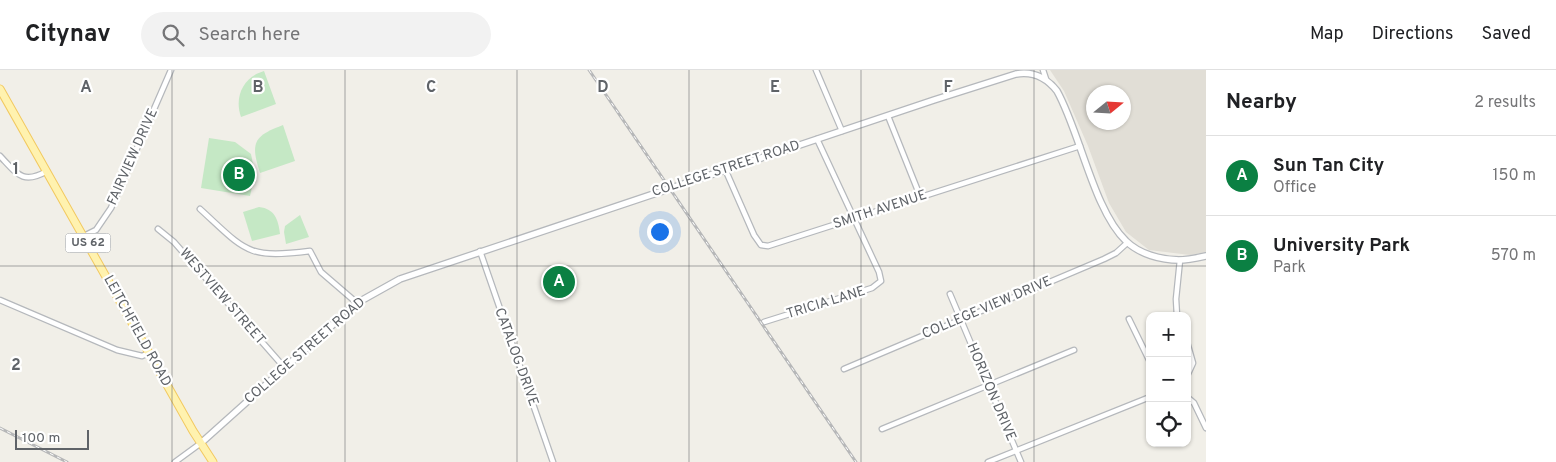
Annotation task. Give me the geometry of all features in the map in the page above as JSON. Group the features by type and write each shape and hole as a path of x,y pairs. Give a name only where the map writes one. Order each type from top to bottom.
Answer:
{"main road":[{"name":"LEITCHFIELD ROAD","path":"0,89 201,443"},
{"name":"US 62","path":"201,443 213,462"}],"street":[{"name":"FAIRVIEW DRIVE","path":"84,236 100,225 111,208 171,70"},
{"path":"816,70 842,131"},
{"path":"1042,70 1046,79 1062,101 1106,211 1117,232 1127,242 1152,256 1180,260 1206,256"},
{"name":"COLLEGE STREET ROAD","path":"201,443 357,302 400,278 1016,74 1034,74 1046,79"},
{"path":"888,116 920,196"},
{"name":"TRICIA LANE","path":"764,322 872,288 881,281 879,272 817,140"},
{"name":"SMITH AVENUE","path":"725,169 754,235 764,246 779,244 920,196 1080,146"},
{"path":"0,156 17,174 25,178 35,178 47,171"},
{"path":"200,210 236,242 253,252 272,255 310,251 321,272 357,302"},
{"name":"WESTVIEW STREET","path":"158,229 174,242 284,367"},
{"name":"COLLEGE VIEW DRIVE","path":"844,369 1108,258 1127,242"},
{"name":"CATALOG DRIVE","path":"480,251 554,462"},
{"path":"1177,312 1176,299 1180,260"},
{"name":"HORIZON DRIVE","path":"950,294 1021,462"},
{"path":"0,300 118,350 142,356 149,352"},
{"path":"1129,319 1148,357"},
{"path":"882,429 1074,350"},
{"path":"988,462 1146,399"},
{"path":"1191,400 1206,428"},
{"path":"175,462 201,443"}],"shaded area":[{"path":"1050,70 1206,70 1206,252 1190,255 1149,250 1126,232 1109,203 1088,146 1064,91"}],"green space":[{"path":"264,71 276,104 241,117 239,102 242,89 251,78"},
{"path":"283,125 295,161 260,173 255,154 257,142 266,133"},
{"path":"209,138 235,142 251,154 255,174 250,196 201,188"},
{"path":"259,207 272,212 278,224 280,234 252,241 243,212"},
{"path":"300,215 309,237 286,244 285,226"}],"railway":[{"path":"589,70 856,462"},
{"path":"0,428 67,462"}],"place":[{"name":"University Park","path":"239,175"},
{"name":"Sun Tan City","path":"559,282"}]}
